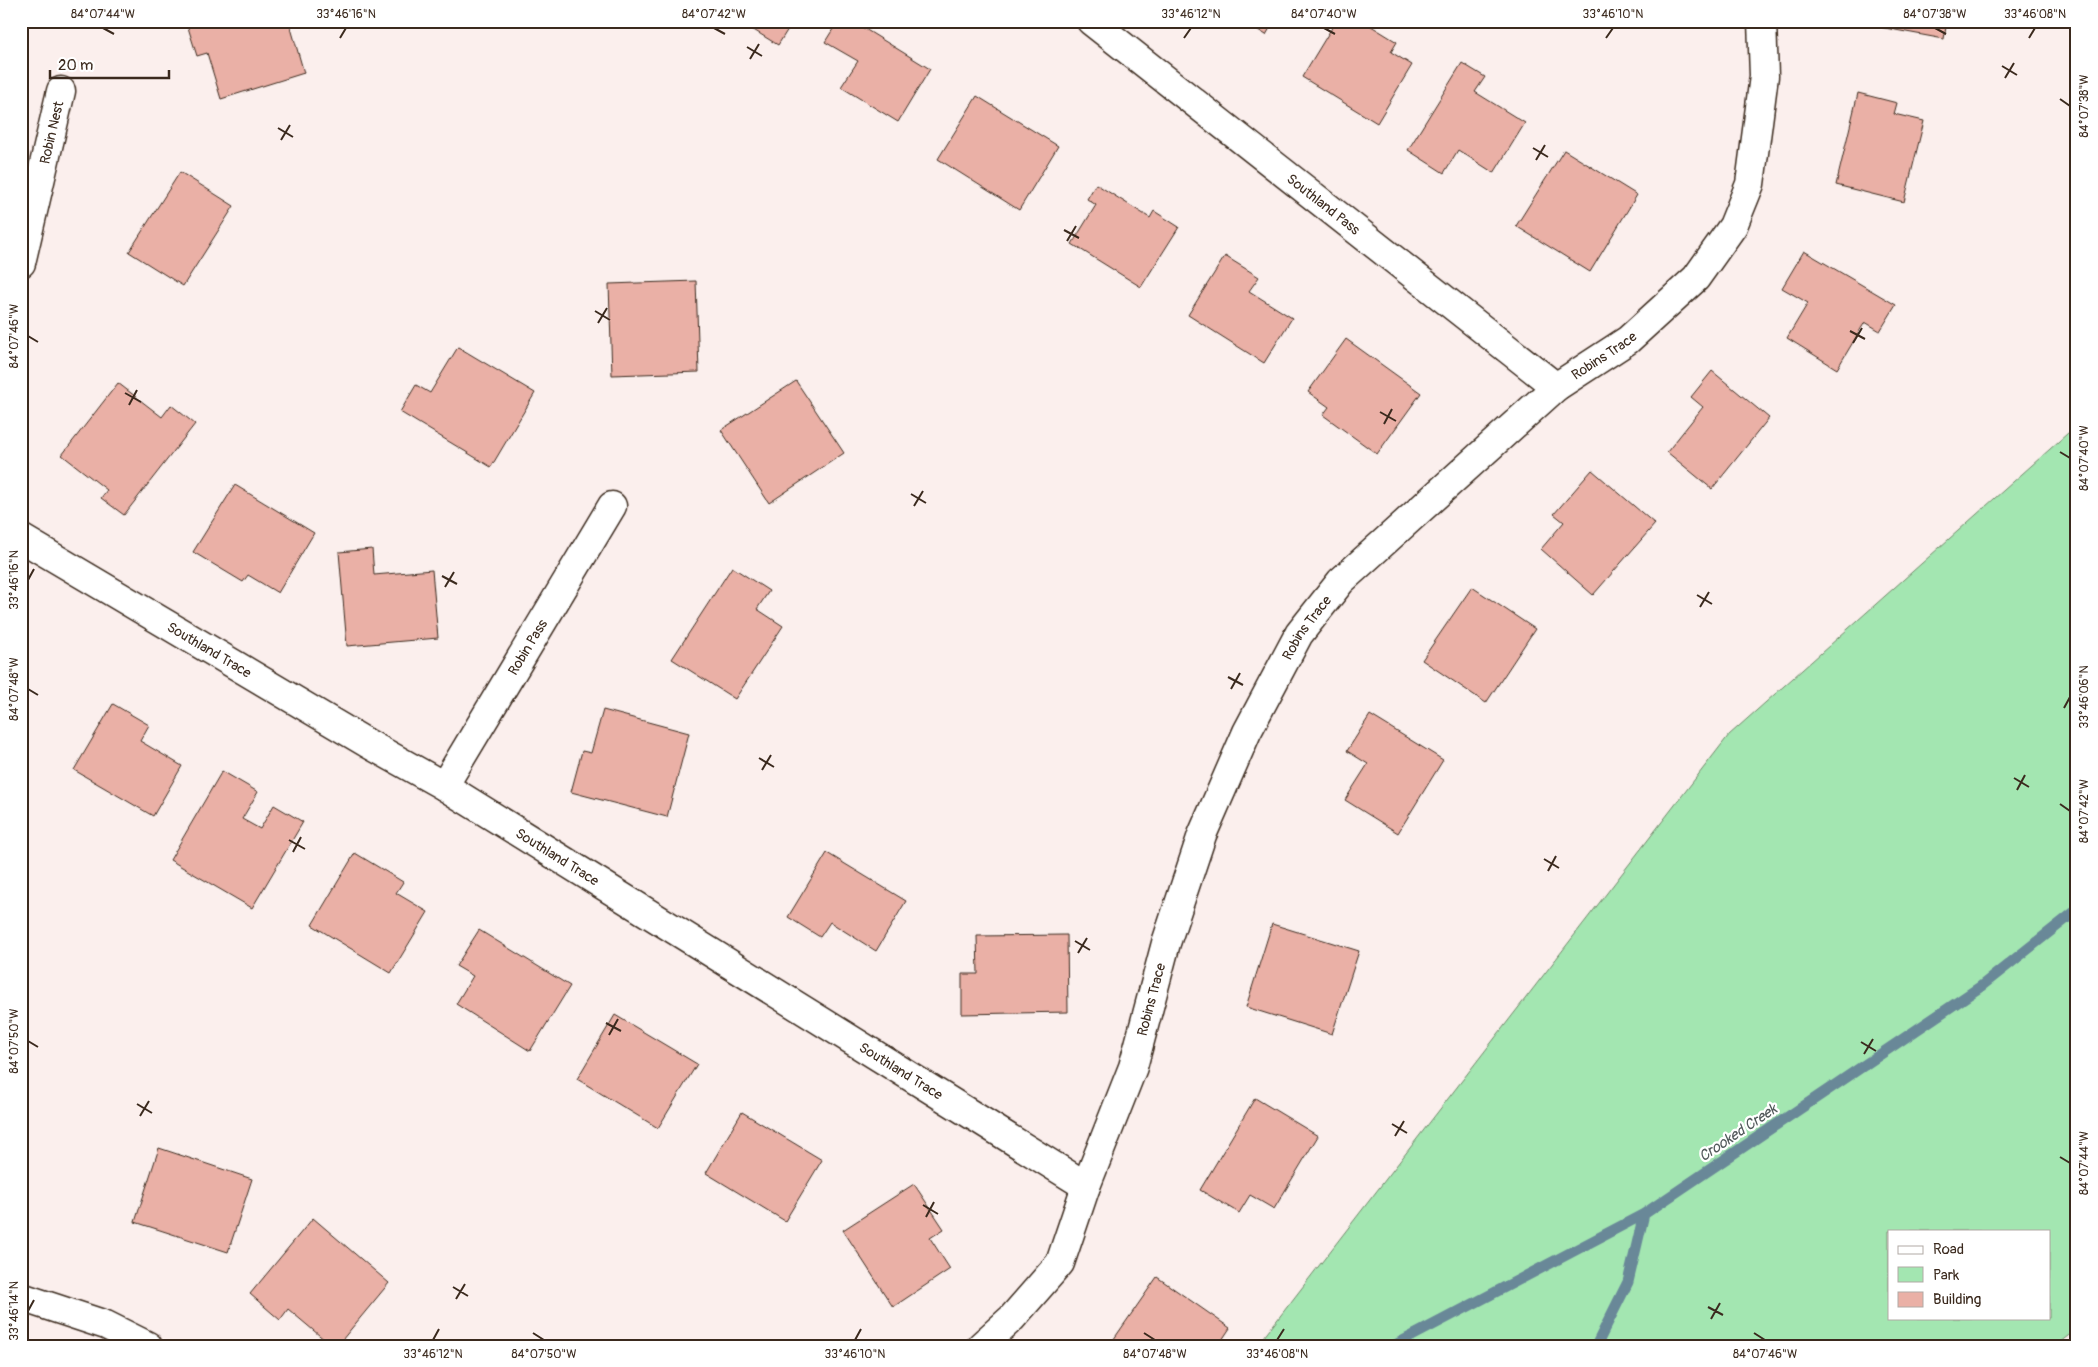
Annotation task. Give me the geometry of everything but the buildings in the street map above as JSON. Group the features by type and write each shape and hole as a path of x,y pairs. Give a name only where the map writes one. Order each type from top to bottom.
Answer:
{"street":[{"name":"Southland Pass","path":"1091,21 1556,387"},
{"name":"Robins Trace","path":"981,1346 1012,1318 1060,1263 1086,1186 1133,1067 1166,943 1202,835 1247,732 1300,634 1341,581 1556,387 1628,340 1696,278 1733,226 1750,184 1764,76 1762,21"},
{"name":"Robin Nest","path":"21,263 62,91"},
{"name":"Robin Pass","path":"444,786 612,506"},
{"name":"Southland Trace","path":"21,538 366,743 444,786 1086,1186"},
{"path":"21,1297 106,1325 148,1346"}],"green space":[{"path":"2077,425 2077,1329 2055,1346 1257,1346 1729,735"}],"waterway":[{"name":"Crooked Creek","path":"1393,1346 1644,1214 1980,987 2077,910"},
{"path":"1596,1346 1628,1282 1644,1214"}]}
